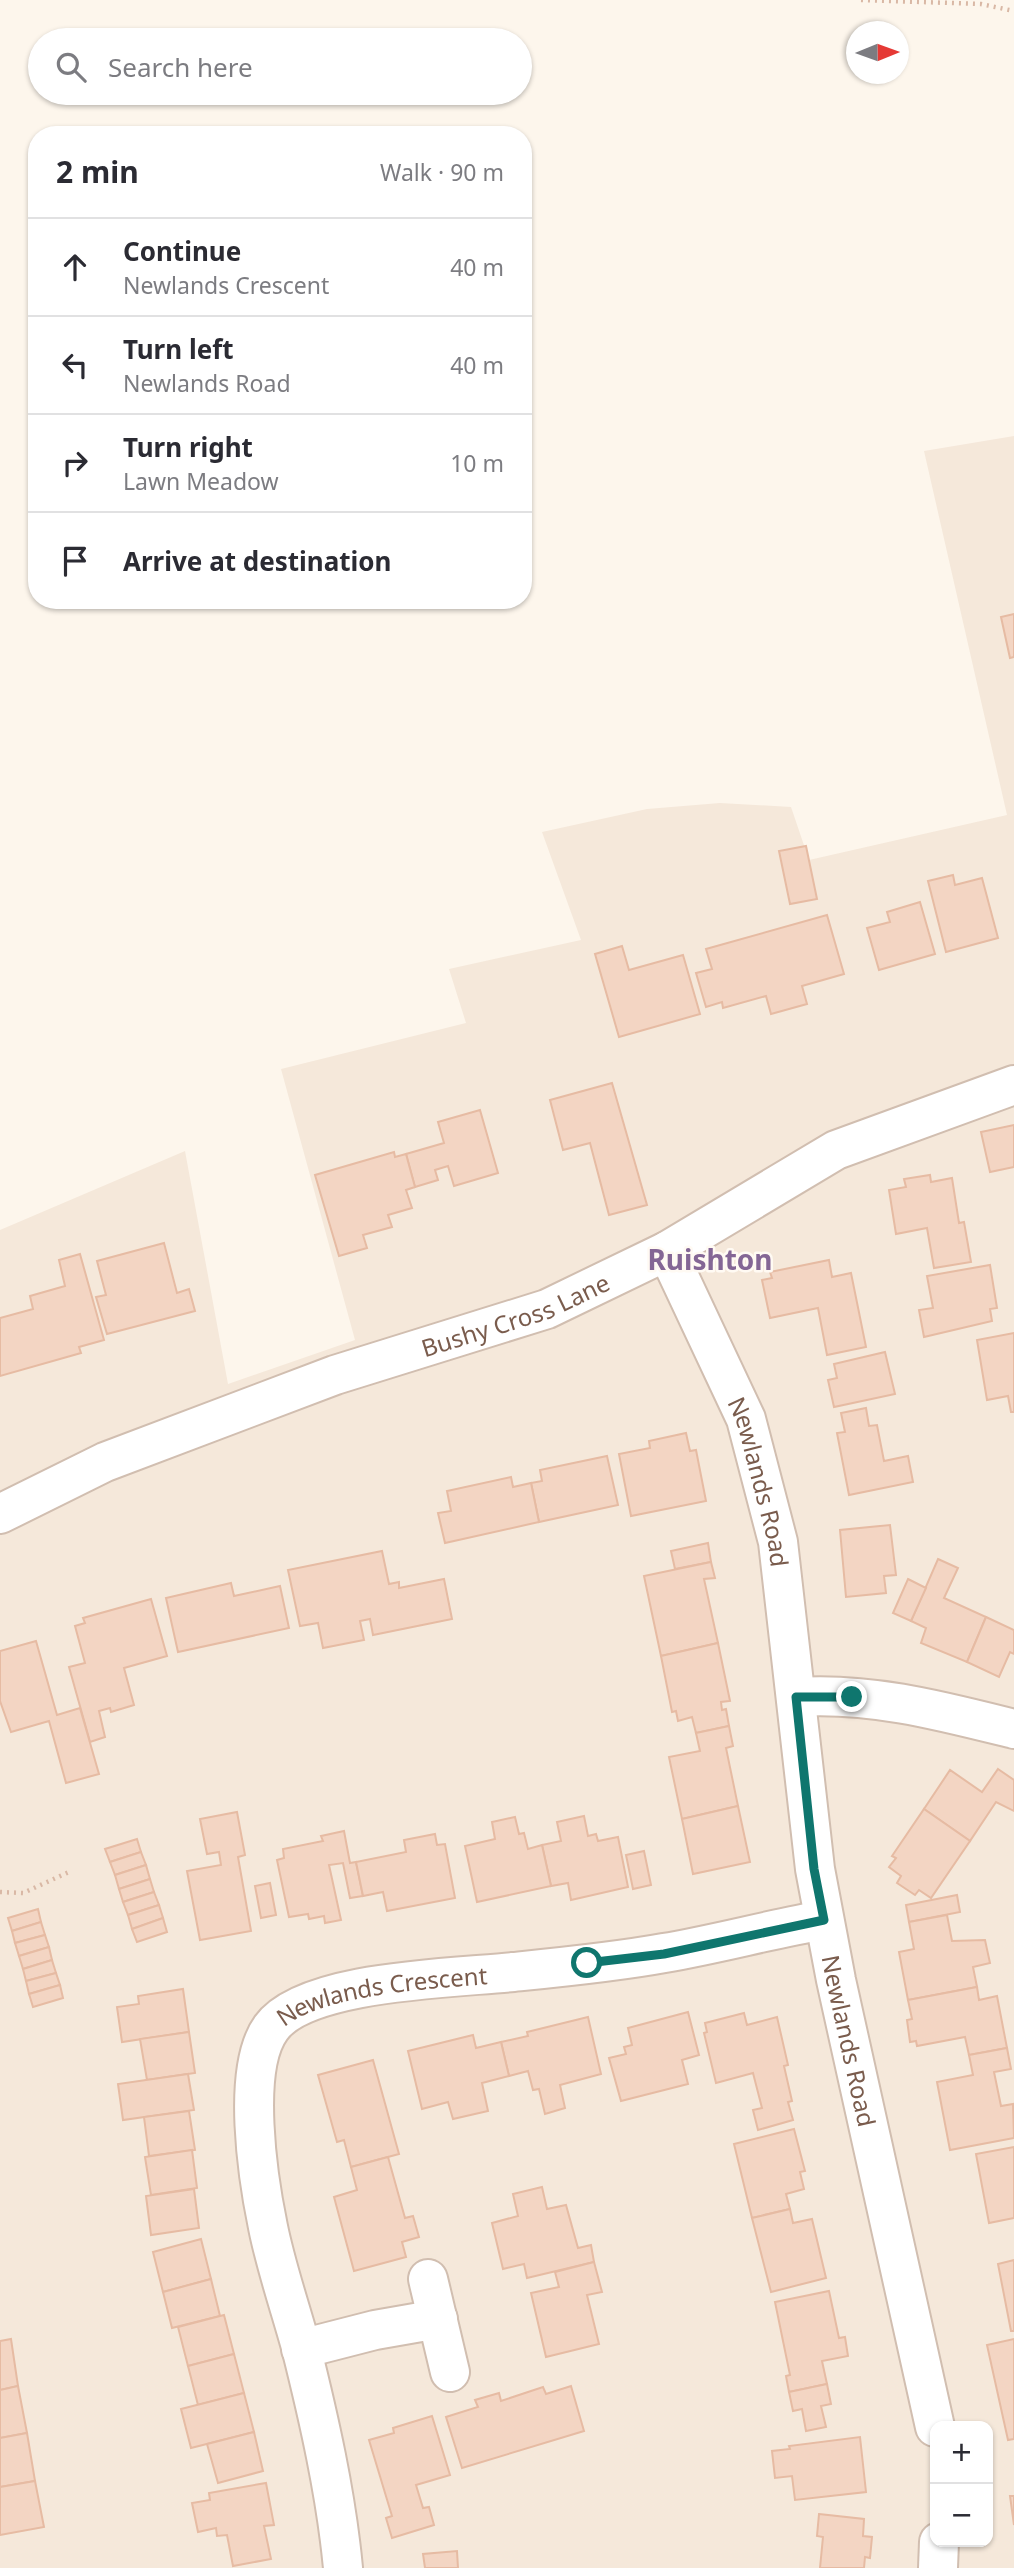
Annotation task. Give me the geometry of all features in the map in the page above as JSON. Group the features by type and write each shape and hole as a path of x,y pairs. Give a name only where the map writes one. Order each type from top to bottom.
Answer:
{"street":[{"name":"Bushy Cross Lane","path":"0,1514 106,1462 335,1375 547,1309 667,1251 836,1150 1014,1085"},
{"name":"Newlands Road","path":"667,1251 746,1419 778,1542 814,1869 934,2421"},
{"path":"796,1697 852,1697 925,1707 1014,1729"},
{"name":"Newlands Crescent","path":"343,2568 338,2517 301,2349 267,2227 253,2100 260,2054 270,2028 285,2014 336,1993 408,1980 513,1972 664,1954 824,1920"},
{"path":"428,2279 450,2372"},
{"path":"301,2349 375,2330 438,2319"},
{"path":"938,2568 939,2547"}],"path":[{"path":"861,0 981,4 1014,11"},
{"path":"0,1892 23,1893 69,1872"}],"shaded area":[{"path":"1014,436 1014,2568 0,2568 0,1230 185,1151 228,1384 355,1340 281,1069 466,1023 449,969 581,940 542,832 647,809 720,803 791,807 809,860 1007,815 924,451"}],"building":[{"path":"1014,614 1014,657 1010,658 1001,617"},
{"path":"806,846 817,899 790,904 779,851"},
{"path":"953,875 955,885 982,878 998,938 946,952 928,881"},
{"path":"920,902 935,954 879,970 867,928 890,922 887,912"},
{"path":"827,915 844,974 802,986 807,1004 771,1014 766,996 723,1008 722,1002 706,1007 696,973 712,969 706,949"},
{"path":"622,946 629,970 683,955 700,1014 619,1037 595,954"},
{"path":"612,1083 647,1205 609,1215 590,1143 563,1150 550,1100"},
{"path":"480,1110 498,1173 454,1186 448,1166 435,1170 438,1180 415,1187 406,1154 444,1143 438,1122"},
{"path":"1014,1125 1014,1167 990,1172 981,1132"},
{"path":"394,1152 395,1157 406,1154 415,1187 406,1190 412,1208 388,1215 392,1227 363,1235 367,1248 339,1256 315,1175"},
{"path":"930,1175 931,1182 952,1178 959,1223 964,1222 971,1262 934,1268 927,1228 896,1234 889,1190 906,1187 904,1179"},
{"path":"164,1243 177,1293 189,1289 195,1311 107,1334 96,1297 106,1295 97,1261"},
{"path":"80,1254 104,1340 79,1347 81,1353 0,1376 0,1318 33,1309 30,1296 65,1286 59,1260"},
{"path":"829,1260 832,1277 851,1273 866,1347 827,1355 818,1308 770,1318 762,1280 772,1278 770,1272"},
{"path":"990,1265 997,1308 990,1309 992,1321 924,1337 919,1310 933,1308 927,1276"},
{"path":"1014,1333 1014,1412 1011,1412 1008,1396 987,1400 977,1340"},
{"path":"885,1352 895,1394 834,1407 828,1380 837,1378 834,1364"},
{"path":"866,1408 869,1426 877,1425 884,1461 908,1456 913,1482 849,1495 837,1433 845,1432 841,1413"},
{"path":"686,1433 690,1451 696,1450 706,1501 631,1516 619,1454 650,1448 649,1441"},
{"path":"607,1456 618,1505 539,1522 531,1483 542,1481 540,1470"},
{"path":"511,1477 513,1487 531,1483 539,1522 445,1543 438,1513 451,1511 447,1491"},
{"path":"890,1525 896,1575 884,1576 886,1593 846,1597 840,1530"},
{"path":"708,1543 711,1562 675,1569 671,1551"},
{"path":"382,1551 389,1584 399,1582 399,1588 444,1579 452,1619 373,1635 370,1619 360,1621 364,1640 323,1648 318,1623 300,1626 288,1570"},
{"path":"938,1559 958,1568 944,1598 986,1617 967,1662 921,1643 926,1628 911,1621"},
{"path":"711,1562 715,1578 704,1579 718,1643 661,1656 644,1576"},
{"path":"908,1579 926,1588 911,1621 893,1613"},
{"path":"231,1583 234,1596 280,1586 289,1628 178,1652 166,1598"},
{"path":"151,1599 167,1656 124,1668 134,1705 111,1712 110,1708 99,1711 105,1737 90,1742 69,1667 85,1663 75,1626 85,1623 83,1618"},
{"path":"986,1617 1014,1630 1014,1654 1010,1652 999,1677 967,1662"},
{"path":"36,1641 57,1715 80,1708 99,1774 66,1783 49,1721 11,1732 0,1701 0,1651"},
{"path":"718,1643 730,1701 721,1702 722,1710 726,1709 729,1726 696,1733 692,1717 678,1721 676,1711 672,1712 661,1656"},
{"path":"729,1726 733,1746 726,1748 738,1806 682,1819 669,1757 700,1751 696,1733"},
{"path":"998,1769 1014,1780 1014,1811 996,1802 970,1841 924,1809 950,1770 982,1792"},
{"path":"738,1806 750,1862 693,1874 682,1819"},
{"path":"924,1809 970,1841 931,1898 919,1890 915,1895 897,1883 901,1876 889,1867 896,1858 892,1856"},
{"path":"237,1812 245,1855 238,1857 251,1931 200,1940 187,1871 221,1865 219,1852 207,1854 200,1819"},
{"path":"584,1816 588,1836 596,1834 598,1841 618,1837 628,1887 571,1900 568,1883 551,1886 542,1845 561,1841 557,1822"},
{"path":"515,1817 519,1834 524,1833 528,1849 542,1845 551,1886 477,1902 465,1846 495,1839 492,1822"},
{"path":"344,1831 350,1863 356,1862 363,1896 350,1898 343,1863 329,1865 341,1920 325,1923 324,1916 309,1919 308,1914 289,1917 277,1860 284,1858 283,1849 323,1841 321,1836"},
{"path":"435,1834 437,1845 445,1844 455,1898 387,1911 383,1892 363,1896 356,1862 406,1852 404,1840"},
{"path":"137,1839 141,1852 110,1862 105,1849"},
{"path":"644,1851 651,1885 633,1889 626,1855"},
{"path":"141,1852 146,1865 115,1875 110,1862"},
{"path":"146,1865 150,1879 119,1889 115,1875"},
{"path":"150,1879 154,1892 123,1902 119,1889"},
{"path":"270,1883 276,1915 261,1918 255,1886"},
{"path":"154,1892 159,1905 128,1915 123,1902"},
{"path":"957,1895 960,1912 909,1922 906,1905"},
{"path":"159,1905 163,1918 132,1929 128,1915"},
{"path":"38,1909 41,1922 12,1931 8,1918"},
{"path":"947,1915 952,1941 985,1940 990,1963 973,1967 977,1987 908,2000 899,1952 914,1949 909,1922"},
{"path":"163,1918 167,1932 137,1942 132,1929"},
{"path":"41,1922 45,1935 15,1943 12,1931"},
{"path":"45,1935 49,1947 19,1956 15,1943"},
{"path":"49,1947 52,1960 23,1969 19,1956"},
{"path":"52,1960 56,1973 26,1981 23,1969"},
{"path":"56,1973 60,1985 29,1994 26,1981"},
{"path":"60,1985 63,1998 33,2007 29,1994"},
{"path":"977,1987 979,2000 997,1996 1007,2048 969,2055 965,2037 917,2046 916,2041 910,2042 907,2020 912,2019 908,2000"},
{"path":"183,1989 189,2032 122,2042 117,2007 139,2004 138,1996"},
{"path":"688,2012 699,2055 682,2060 688,2084 621,2101 609,2058 626,2054 624,2047 632,2045 628,2028"},
{"path":"744,2013 747,2025 777,2017 788,2065 784,2066 792,2101 788,2102 793,2120 758,2130 753,2110 762,2108 753,2073 716,2083 704,2033 707,2032 705,2023"},
{"path":"588,2017 601,2074 560,2085 565,2108 545,2114 539,2089 533,2090 528,2071 509,2076 501,2042 528,2036 527,2032"},
{"path":"189,2032 195,2073 147,2080 140,2039"},
{"path":"473,2035 476,2048 501,2042 509,2076 482,2083 488,2111 453,2119 448,2102 422,2109 408,2051"},
{"path":"1007,2048 1011,2069 994,2072 1001,2106 1013,2104 1014,2138 950,2150 937,2082 973,2075 969,2055"},
{"path":"373,2060 399,2154 351,2167 344,2140 337,2142 318,2075"},
{"path":"188,2074 194,2110 123,2120 118,2084"},
{"path":"189,2111 195,2150 149,2156 144,2117"},
{"path":"794,2129 805,2171 800,2172 804,2189 786,2194 790,2209 752,2218 734,2144"},
{"path":"1014,2147 1014,2218 989,2223 976,2154"},
{"path":"192,2150 197,2188 151,2195 145,2157"},
{"path":"388,2157 405,2218 413,2216 419,2237 402,2242 406,2257 354,2271 334,2197 357,2190 351,2167"},
{"path":"542,2187 547,2209 566,2205 578,2248 591,2245 594,2262 527,2278 524,2264 503,2269 492,2223 518,2216 513,2194"},
{"path":"194,2189 199,2228 151,2235 146,2196"},
{"path":"790,2209 793,2223 812,2219 826,2278 771,2292 752,2218"},
{"path":"201,2239 211,2279 163,2292 153,2252"},
{"path":"1014,2260 1014,2331 1011,2331 998,2264"},
{"path":"594,2262 602,2292 587,2295 599,2344 546,2357 531,2293 559,2287 555,2272"},
{"path":"211,2279 220,2316 172,2328 163,2292"},
{"path":"829,2291 839,2338 845,2337 848,2356 822,2361 827,2384 789,2392 786,2376 790,2375 775,2302"},
{"path":"224,2315 234,2354 188,2366 178,2327"},
{"path":"11,2339 18,2386 0,2390 0,2341"},
{"path":"1014,2339 1014,2439 1008,2440 987,2345"},
{"path":"234,2354 244,2393 198,2405 188,2366"},
{"path":"827,2384 831,2404 821,2406 826,2427 806,2431 802,2409 793,2411 789,2392"},
{"path":"18,2386 27,2433 0,2438 0,2390"},
{"path":"571,2386 584,2431 462,2468 446,2417 478,2407 475,2400 499,2393 501,2401 543,2387 546,2394"},
{"path":"244,2393 254,2432 191,2448 181,2409"},
{"path":"432,2416 450,2475 416,2485 423,2508 429,2507 434,2525 392,2538 386,2518 392,2516 369,2440 394,2433 393,2428"},
{"path":"254,2432 263,2471 218,2483 207,2444"},
{"path":"27,2433 35,2481 0,2487 0,2438"},
{"path":"860,2437 866,2492 795,2500 792,2476 775,2478 772,2451 790,2449 789,2446"},
{"path":"35,2481 44,2527 0,2535 0,2487"},
{"path":"266,2483 274,2525 264,2526 271,2559 233,2566 227,2535 217,2536 216,2528 198,2532 192,2503 210,2500 209,2493"},
{"path":"1010,2496 1014,2496 1014,2525"},
{"path":"819,2514 864,2519 863,2536 872,2537 870,2558 865,2557 864,2568 820,2568 823,2537 817,2536"},
{"path":"457,2551 458,2568 425,2568 423,2554"}],"district":[{"name":"Ruishton","path":"710,1259"}],"route":[{"path":"587,1963 664,1954 824,1920 814,1869 796,1697 852,1697"}]}
